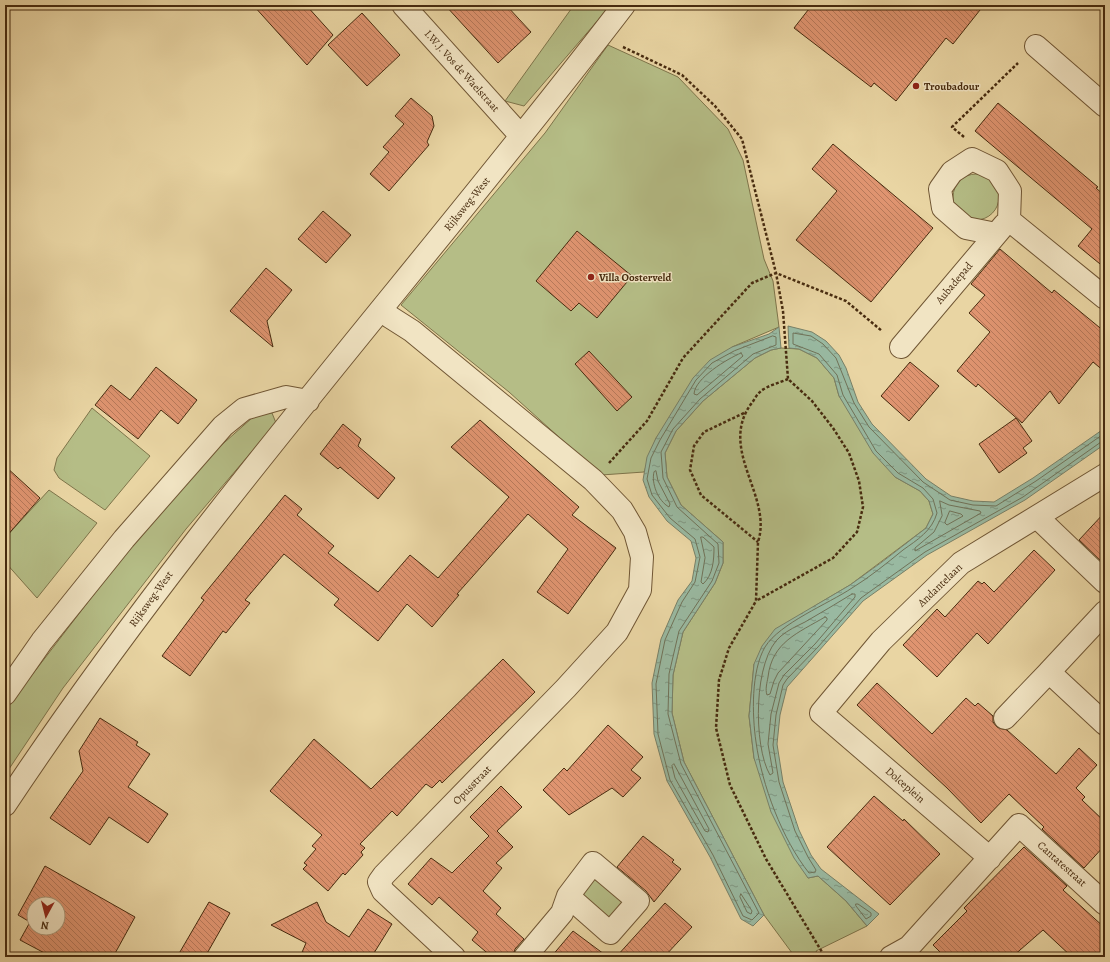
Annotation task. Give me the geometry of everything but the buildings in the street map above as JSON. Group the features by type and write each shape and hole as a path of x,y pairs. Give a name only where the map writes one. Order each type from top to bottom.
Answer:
{"street":[{"name":"I.W.J. Vos de Waelstraat","path":"403,5 521,136"},
{"name":"Rijksweg-West","path":"5,805 57,727 174,567 521,136 624,5"},
{"path":"1036,46 1105,106"},
{"path":"1002,227 1010,192 997,171 972,159 952,172 940,189 943,208 966,228 1002,227 1105,298"},
{"name":"Aubadepad","path":"900,347 1002,227"},
{"name":"Opusstraat","path":"382,309 390,317 412,331 593,480 622,510 636,532 642,557 640,590 617,632 566,688 384,875 379,882 384,891 450,956"},
{"path":"5,694 42,641 119,545 223,426 244,409 286,397 308,401"},
{"name":"Andantelaan","path":"821,713 881,641 961,563 1105,475"},
{"path":"1037,517 1105,582"},
{"path":"1005,718 1105,612"},
{"path":"1049,672 1105,724"},
{"name":"Dolceplein","path":"821,713 990,858"},
{"name":"Cantatestraat","path":"990,858 1019,825 1105,904"},
{"path":"906,954 990,858"},
{"path":"525,957 562,913 568,896"}],"path":[{"path":"600,36 682,75 716,106 742,139 776,273 783,310 788,380 812,401 833,428 849,453 859,481 863,507 857,532 833,558 756,601"},
{"path":"952,127 1036,46"},
{"path":"593,480 618,455 647,421 682,358 752,283 776,273 846,301 900,347"},
{"path":"788,380 760,392 745,413 740,448 758,505 761,533 758,542 756,601 729,648 719,680 716,728 730,785 766,859 825,957"},
{"path":"745,413 704,432 694,446 690,470 701,495 758,542"}],"shaded area":[{"path":"574,5 611,5 524,106 505,101"},
{"path":"608,45 678,77 728,129 743,160 764,259 773,281 779,327 732,347 656,438 644,472 601,475 509,392 401,305 545,133"},
{"path":"971,174 981,174 989,178 995,184 999,192 999,202 995,210 989,216 981,220 971,220 963,216 957,210 953,202 953,192 957,184 963,178"},
{"path":"781,348 799,349 817,358 834,378 839,396 895,477 920,491 929,501 933,514 926,528 850,585 813,607 754,664 749,716 754,758 808,878 818,876 846,901 867,926 816,951 819,957 795,957 764,915 684,762 672,713 673,675 683,632 715,583 723,563 723,542 681,505 667,477 665,453 676,431 703,401 755,358 771,350"},
{"path":"92,408 150,456 105,510 59,478 54,470 57,458"},
{"path":"267,412 272,413 276,423 186,529 63,688 5,775 5,710 131,546 208,457 252,418"},
{"path":"49,490 97,523 37,598 5,562 5,538"},
{"path":"592,877 623,902 606,922 576,897"}],"water":[{"path":"788,326 812,332 826,341 839,355 846,368 858,402 872,424 926,479 951,496 973,501 994,502 1033,478 1105,428 1105,444 1025,500 927,555 863,601 787,687 780,715 777,744 783,782 799,830 811,855 821,869 879,914 867,926 846,901 818,876 808,878 794,858 771,812 754,758 749,716 754,664 762,646 775,629 850,585 882,562 926,528 933,514 929,501 920,491 895,477 873,453 839,396 834,378 817,358 799,349 789,348"},
{"path":"779,327 781,348 771,350 755,358 703,401 676,431 665,453 667,477 681,505 723,542 723,563 715,583 683,632 673,675 672,713 684,762 764,915 753,926 741,919 710,857 667,781 654,734 652,683 661,639 678,600 692,581 696,558 691,541 667,521 649,497 643,480 647,457 656,438 693,378 710,360 732,347 769,334"}],"place":[{"name":"Troubadour","path":"916,86"},
{"name":"Villa Oosterveld","path":"591,277"}]}
